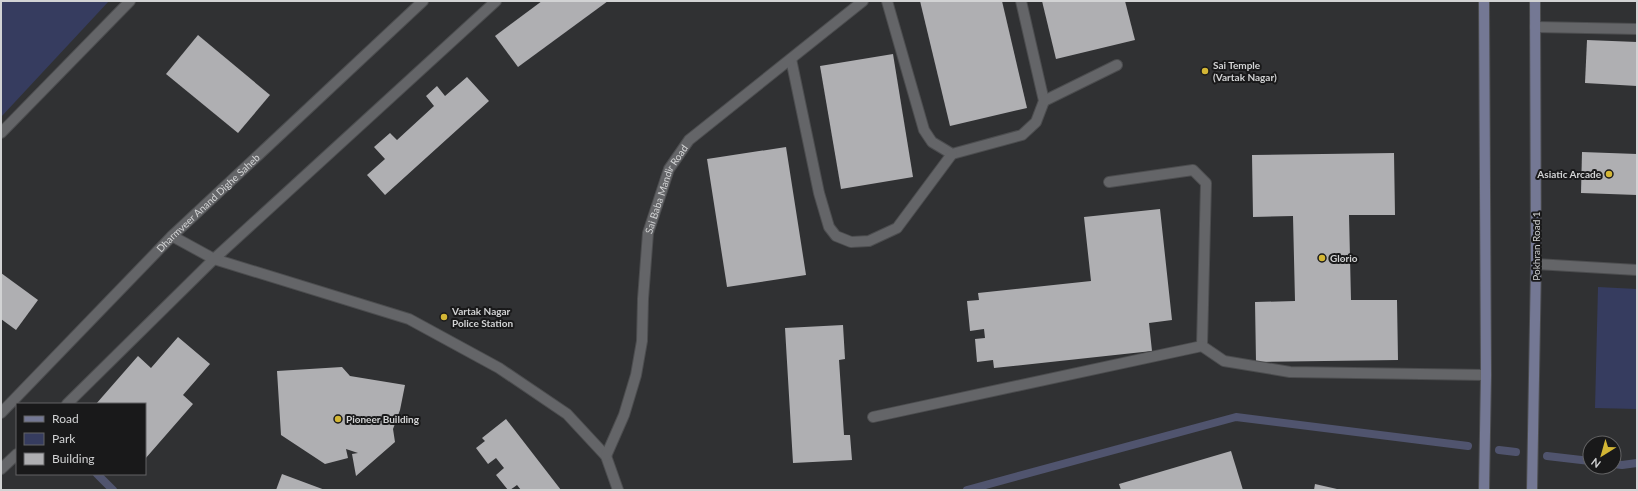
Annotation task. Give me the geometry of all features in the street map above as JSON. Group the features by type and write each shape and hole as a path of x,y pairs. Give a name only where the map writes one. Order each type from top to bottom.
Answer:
{"main road":[{"path":"1484,1 1486,375 1484,490"},
{"name":"Pokhran Road 1","path":"1532,490 1536,264 1535,1"}],"street":[{"path":"1,133 130,1"},
{"name":"Dharmveer Anand Dighe Saheb","path":"1,413 172,236 423,1"},
{"path":"68,403 214,259 496,1"},
{"name":"Sai Baba Mandir Road","path":"606,456 624,416 636,375 642,340 642,299 648,233 669,169 689,140 864,1"},
{"path":"887,1 924,130 932,142 952,154"},
{"path":"791,59 819,193 829,227 836,236 851,242 870,241 897,228 952,154 1022,135 1036,122 1044,101 1021,1"},
{"path":"1535,27 1637,29"},
{"path":"1044,101 1117,65"},
{"path":"1109,182 1193,170 1206,183 1202,346"},
{"path":"172,236 214,259 409,320 498,368 568,414 606,456 618,490"},
{"path":"1536,264 1637,270"},
{"path":"872,417 1202,346 1224,361 1290,372 1486,375"},
{"path":"1,469 16,455"}],"green space":[{"path":"1,1 109,1 1,117"},
{"path":"1598,287 1637,289 1637,409 1595,408"}],"building":[{"path":"542,1 608,1 518,67 495,36"},
{"path":"920,1 1002,1 1027,108 950,126"},
{"path":"1042,1 1125,1 1135,40 1056,59"},
{"path":"198,35 270,95 238,133 166,74"},
{"path":"1587,40 1637,42 1637,86 1585,83"},
{"path":"893,54 913,177 841,189 820,66"},
{"path":"467,77 489,101 385,195 367,175 385,159 374,147 390,133 397,140 434,106 426,96 437,86 445,96"},
{"path":"786,147 806,275 727,287 707,159"},
{"name":"Asiatic Arcade","path":"1582,152 1637,154 1637,195 1581,193"},
{"name":"Glorio","path":"1394,153 1395,215 1349,215 1351,300 1397,300 1398,360 1256,362 1255,302 1295,301 1293,216 1253,217 1252,155"},
{"path":"1160,209 1172,320 1149,323 1152,351 994,368 993,360 977,362 975,339 985,338 984,329 970,331 967,301 979,300 978,293 1091,281 1084,217"},
{"path":"1,273 38,300 16,330 1,319"},
{"path":"843,325 845,359 839,360 844,435 850,435 852,460 793,463 785,328"},
{"path":"178,337 210,364 183,395 193,404 146,458 146,403 97,403 138,356 151,368"},
{"name":"Pioneer Building","path":"342,367 350,376 405,385 400,410 393,429 395,442 356,476 352,454 358,453 346,449 348,458 325,464 281,435 277,371"},
{"path":"506,419 561,490 521,490 517,485 508,490 496,475 504,468 496,458 488,464 476,448 485,441 482,438"},
{"path":"1231,451 1243,490 1121,490 1119,484"},
{"path":"282,474 325,490 276,490"},
{"path":"1315,484 1337,489 1337,490 1314,490"}],"waterway":[{"path":"967,490 1236,417 1468,446"},
{"path":"1499,450 1516,452"},
{"path":"1547,456 1582,460"},
{"path":"1622,465 1637,463"},
{"path":"98,475 113,490"}],"place":[{"name":"Sai Temple (Vartak Nagar)","path":"1205,71"},
{"name":"Asiatic Arcade","path":"1609,174"},
{"name":"Glorio","path":"1322,258"},
{"name":"Vartak Nagar Police Station","path":"444,317"},
{"name":"Pioneer Building","path":"338,419"}]}
